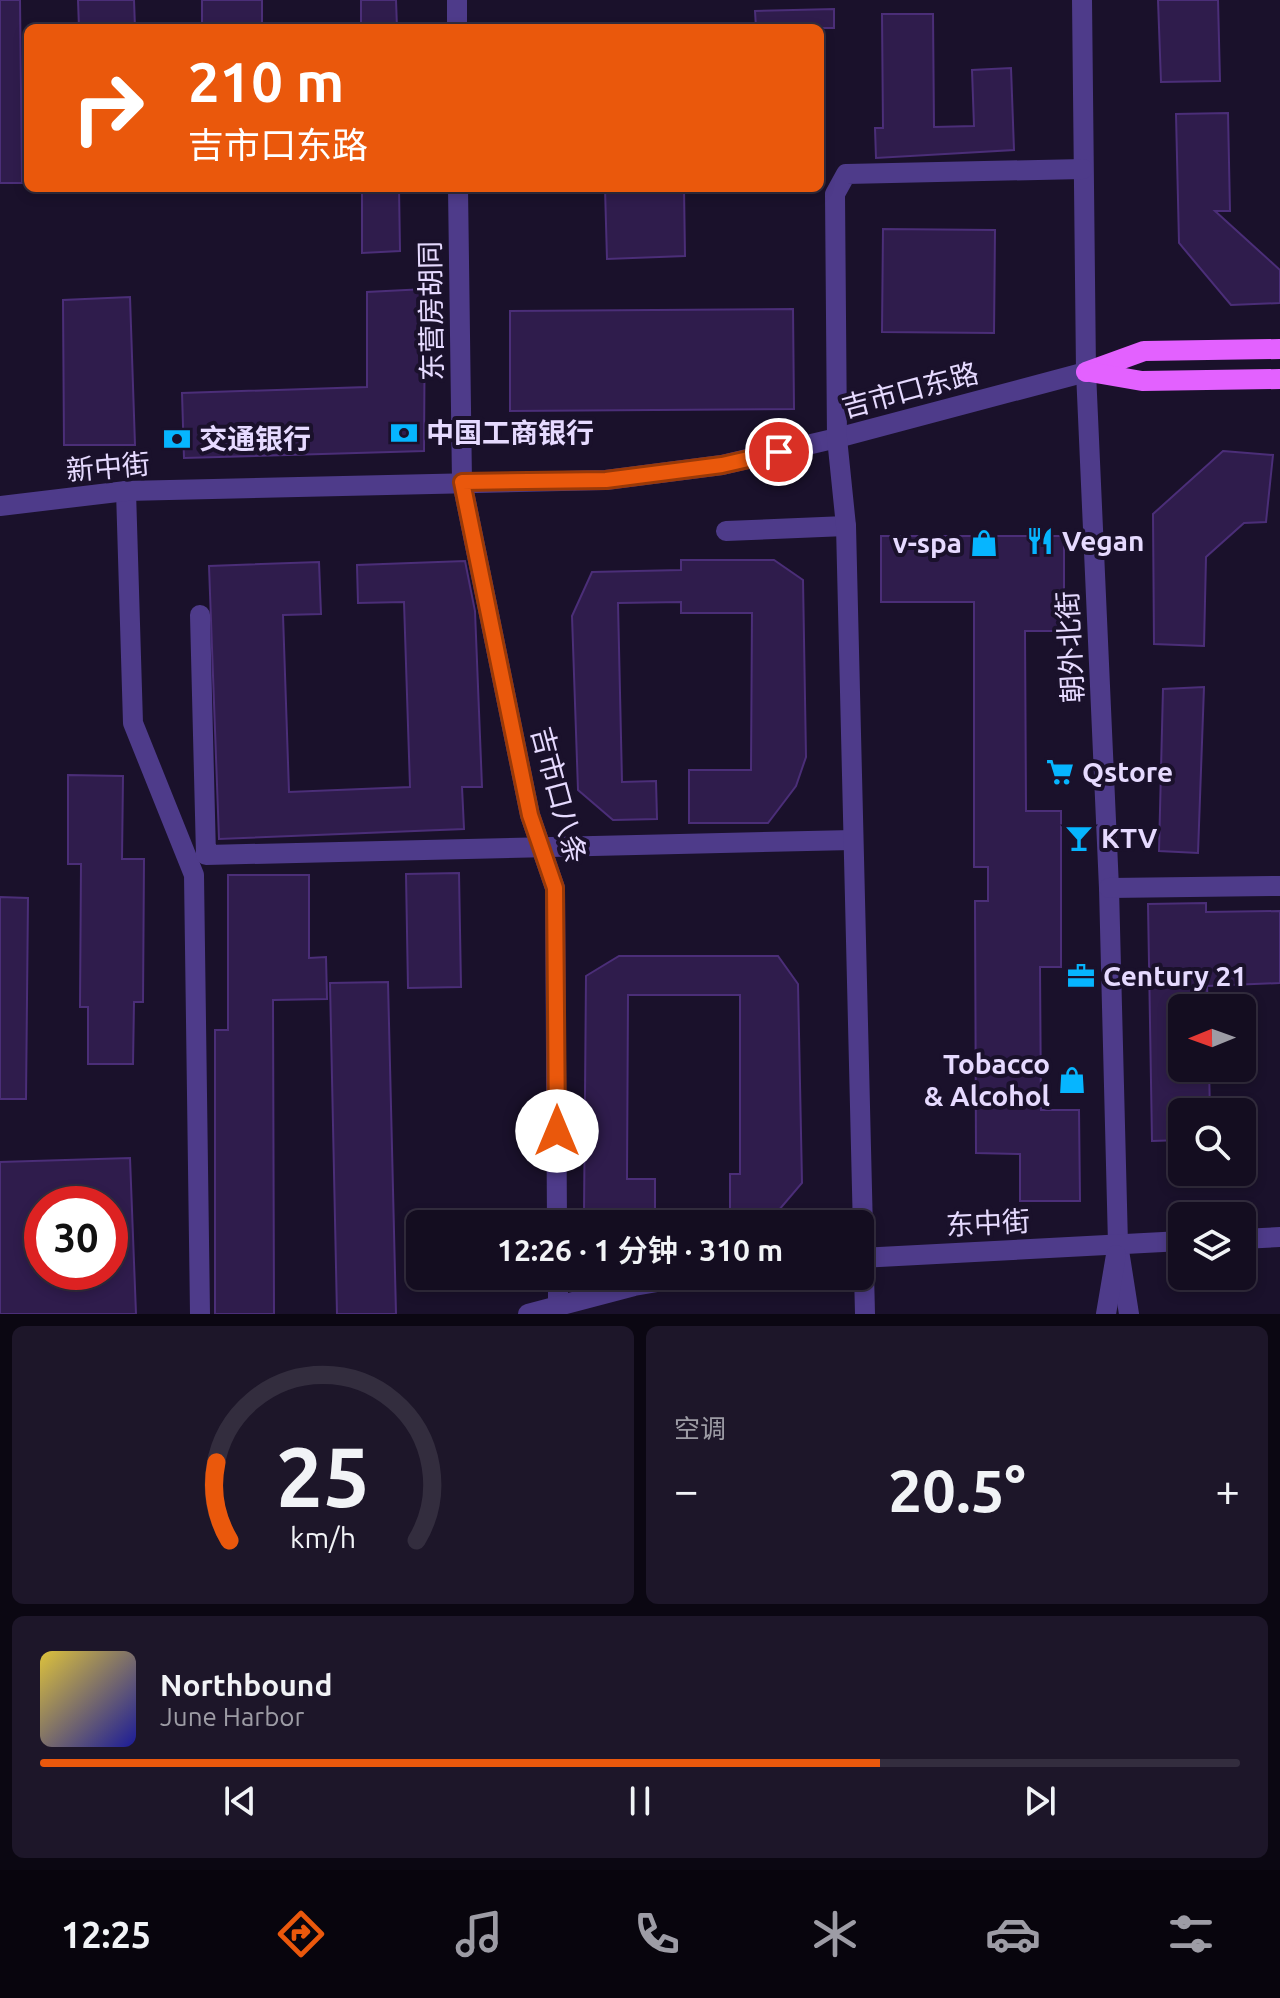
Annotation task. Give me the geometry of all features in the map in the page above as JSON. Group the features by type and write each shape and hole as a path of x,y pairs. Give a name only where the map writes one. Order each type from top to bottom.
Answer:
{"main road":[{"name":"吉市口东路","path":"1086,372 1144,351 1280,349"},
{"name":"吉市口东路","path":"1086,372 1142,381 1280,379"}],"street":[{"path":"457,0 457,24"},
{"name":"朝外北街","path":"1082,0 1086,372 1109,888 1118,1244 1129,1314"},
{"path":"861,1210 846,526 837,438 835,194 846,174 1083,169"},
{"name":"东营房胡同","path":"458,192 462,482"},
{"name":"吉市口东路","path":"462,482 606,480 722,465 1086,372"},
{"name":"新中街","path":"0,506 126,491 462,482"},
{"name":"吉市口八条","path":"462,482 530,815 555,888 557,1210"},
{"path":"126,491 133,723 194,875 200,1314"},
{"path":"726,531 846,526"},
{"path":"200,615 206,855 853,840"},
{"path":"1109,888 1280,886"},
{"path":"1256,1238 1280,1237"},
{"name":"东中街","path":"874,1256 1168,1242"},
{"name":"朝外北街","path":"1106,1314 1118,1244"},
{"path":"558,1290 558,1307"},
{"path":"528,1314 620,1290"},
{"path":"864,1290 865,1314"}],"building":[{"path":"0,0 20,0 22,183 0,183"},
{"path":"78,0 134,0 135,24 79,24"},
{"path":"202,0 262,0 262,24 202,24"},
{"path":"361,0 396,0 397,24 361,24"},
{"path":"1158,0 1218,0 1220,81 1161,82"},
{"path":"834,9 834,28 824,28 824,24 756,24 755,11"},
{"path":"882,14 933,14 934,127 974,126 972,70 1011,68 1014,150 876,158 875,128 883,128"},
{"path":"1228,113 1230,211 1215,211 1280,270 1280,303 1231,305 1179,243 1176,114"},
{"path":"362,192 399,192 400,251 362,253"},
{"path":"605,192 684,192 685,256 607,259"},
{"path":"883,229 995,230 994,333 882,332"},
{"path":"425,289 424,451 184,458 182,393 367,387 367,292"},
{"path":"130,297 135,445 64,445 63,300"},
{"path":"793,309 794,409 510,411 510,311"},
{"path":"1223,451 1273,455 1266,522 1244,523 1206,557 1204,646 1154,644 1153,514"},
{"path":"881,536 1064,536 1064,631 1025,631 1026,811 1061,811 1061,967 1040,967 1041,1110 1079,1110 1080,1201 1020,1201 1020,1154 976,1153 975,901 988,901 988,867 974,867 974,602 881,602"},
{"path":"681,560 774,560 803,580 806,757 796,786 768,823 689,823 689,770 751,770 752,613 681,613 681,602 618,603 622,782 656,781 657,819 613,820 578,790 572,616 592,572 681,570"},
{"path":"465,561 475,611 482,787 462,787 464,829 219,839 209,566 319,562 321,614 283,615 289,792 410,787 404,602 358,603 357,565"},
{"path":"1204,687 1198,853 1159,851 1163,689"},
{"path":"68,775 123,776 122,859 144,859 143,1002 134,1002 133,1064 88,1064 88,1007 80,1007 81,864 68,864"},
{"path":"459,873 461,987 408,988 406,874"},
{"path":"228,875 309,875 309,958 326,957 327,999 273,1000 274,1314 215,1314 215,1030 228,1030"},
{"path":"0,897 28,898 26,1099 0,1099"},
{"path":"1206,903 1206,912 1280,911 1280,983 1207,986 1207,994 1168,994 1168,1082 1209,1082 1210,1098 1168,1098 1168,1140 1152,1141 1148,904"},
{"path":"619,956 778,956 798,984 802,1183 779,1210 730,1210 730,1174 740,1174 740,995 628,995 627,1179 655,1179 655,1210 584,1210 586,976"},
{"path":"388,982 396,1314 337,1314 330,983"},
{"path":"130,1158 136,1314 0,1314 0,1162"}],"place":[{"name":"中国工商银行","path":"404,433"},
{"name":"交通银行","path":"177,439"},
{"name":"Vegan","path":"1040,541"},
{"name":"v-spa","path":"984,543"},
{"name":"Qstore","path":"1060,772"},
{"name":"KTV","path":"1079,838"},
{"name":"Century 21","path":"1081,976"},
{"name":"Tobacco & Alcohol","path":"1072,1080"}],"route":[{"path":"557,1131 555,888 530,815 462,482 606,480 722,465 779,452"}]}
